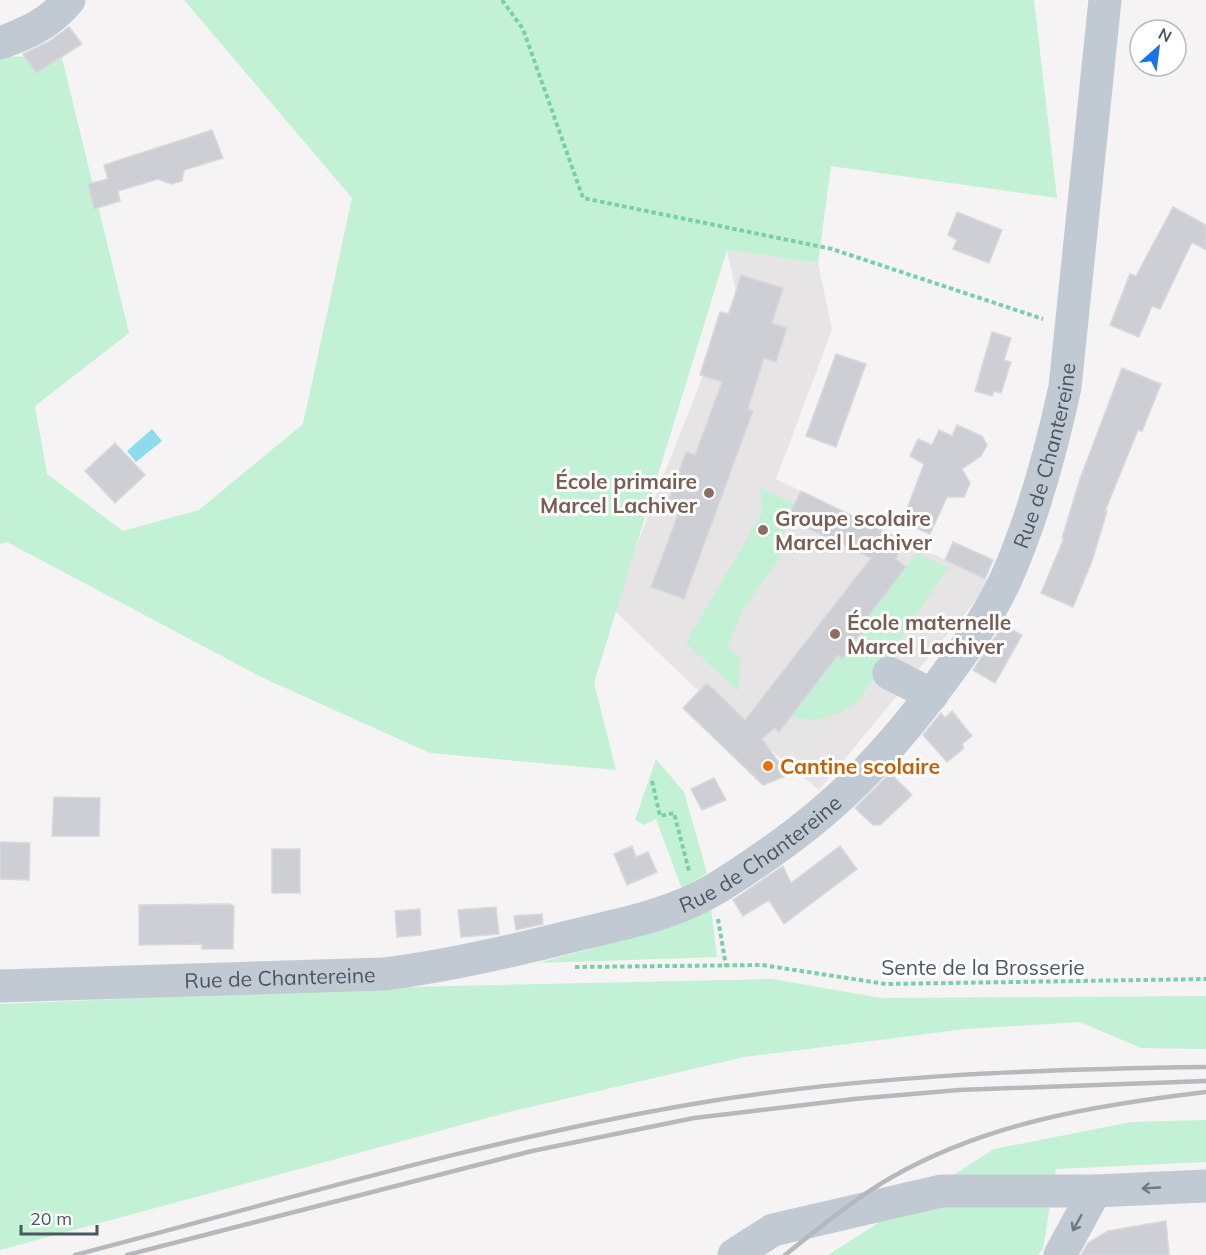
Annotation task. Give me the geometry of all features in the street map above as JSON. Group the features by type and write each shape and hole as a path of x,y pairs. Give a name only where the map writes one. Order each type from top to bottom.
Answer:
{"street":[{"path":"0,43 37,28 52,18 69,0"},
{"name":"Rue de Chantereine","path":"0,986 384,974 426,969 642,919 704,894 774,851 826,813 902,734 932,695 987,615 1018,547 1055,434 1072,328 1105,0"},
{"path":"889,673 932,695"},
{"path":"0,968 82,983"},
{"path":"734,1255 773,1230 941,1191 1095,1191 1206,1186"},
{"path":"1060,1255 1095,1191"}],"path":[{"path":"502,0 523,29 583,198 832,249 1072,328"},
{"path":"652,781 660,816 674,813 704,894"},
{"name":"Sente de la Brosserie","path":"704,894 726,966 762,965 886,984 1206,979"}],"shaded area":[{"name":"Groupe scolaire Marcel Lachiver","path":"727,250 818,263 832,330 776,479 991,582 819,790 691,684 612,608 736,291"}],"green space":[{"path":"184,0 1034,0 1057,198 831,166 818,263 727,250 594,683 616,770 430,753 261,677 7,542 0,544 0,56 62,58 129,333 35,406 47,474 123,531 199,510 303,424 352,198"},
{"path":"760,487 794,504 776,550 780,558 743,609 727,648 741,658 738,691 686,643 762,513"},
{"path":"917,553 948,568 860,699 828,717 810,720 791,716 838,655 842,658 867,626 863,623"},
{"path":"656,759 684,792 707,873 682,889 656,819 644,825 635,820"},
{"path":"711,908 717,957 538,963 641,935"},
{"path":"772,979 881,998 1206,996 1206,1049 1141,1048 1080,1022 966,1029 744,1057 513,1111 0,1250 0,1004 410,987"},
{"path":"1206,1120 1206,1162 1056,1169 1043,1249 1038,1255 828,1255 994,1149 1131,1122"}],"water":[{"path":"152,429 162,441 136,462 127,451"}],"building":[{"path":"69,27 82,44 36,73 23,54 48,42"},
{"path":"212,130 223,158 184,170 182,181 171,184 158,179 118,191 120,201 94,209 88,184 108,179 104,165"},
{"path":"1173,207 1206,225 1206,250 1192,242 1160,309 1152,306 1139,337 1110,325 1130,274 1136,276"},
{"path":"957,212 1002,230 989,263 953,249 957,240 948,235"},
{"path":"741,275 783,288 772,323 787,328 776,362 764,358 748,409 753,411 684,599 651,587 681,506 668,501 686,452 695,455 722,382 700,375 720,312 729,314"},
{"path":"992,332 1011,338 1004,360 1011,362 1001,393 994,391 992,396 975,391"},
{"path":"836,354 866,364 836,447 806,436"},
{"path":"1122,368 1161,384 1142,431 1138,430 1105,511 1107,511 1092,561 1073,607 1041,593 1064,538 1062,538 1080,479"},
{"path":"957,425 982,436 987,445 981,456 962,469 970,483 964,497 947,497 930,534 902,522 924,464 910,456 918,439 932,445 939,430 952,436"},
{"path":"115,443 145,475 115,503 85,471"},
{"path":"801,491 904,541 896,559 906,567 863,623 867,626 842,659 838,655 779,732 775,728 762,739 788,775 763,785 683,708 707,683 745,720 871,558 787,519"},
{"path":"953,542 993,560 985,579 945,560"},
{"path":"1003,625 1022,635 995,683 973,670"},
{"path":"952,711 972,736 962,744 964,748 947,762 923,735 941,713 945,718"},
{"path":"890,773 912,795 880,825 873,825 855,808"},
{"path":"714,778 726,800 702,810 691,789"},
{"path":"54,797 100,798 99,836 52,836"},
{"path":"0,842 30,843 29,880 0,879"},
{"path":"632,846 636,857 648,852 657,872 627,885 614,854"},
{"path":"840,846 857,869 784,924 769,900 743,916 733,900 783,866 791,883"},
{"path":"272,849 300,849 300,893 272,893"},
{"path":"229,904 234,906 233,949 202,949 202,944 139,945 139,905"},
{"path":"496,907 499,934 461,937 458,910"},
{"path":"420,909 421,935 397,937 395,911"},
{"path":"542,914 543,924 516,930 514,916"},
{"path":"1166,1221 1169,1255 1081,1255 1088,1243 1108,1231"}],"railway":[{"path":"75,1255 456,1154 687,1105 815,1087 946,1076 1206,1067"},
{"path":"127,1255 532,1151 694,1118 854,1099 959,1090 1206,1081"},
{"path":"785,1255 837,1214 892,1177 967,1142 1005,1129 1084,1110 1206,1092"}],"place":[{"name":"École primaire Marcel Lachiver","path":"709,493"},
{"name":"Groupe scolaire Marcel Lachiver","path":"763,530"},
{"name":"École maternelle Marcel Lachiver","path":"835,634"},
{"name":"Cantine scolaire","path":"768,766"}]}
